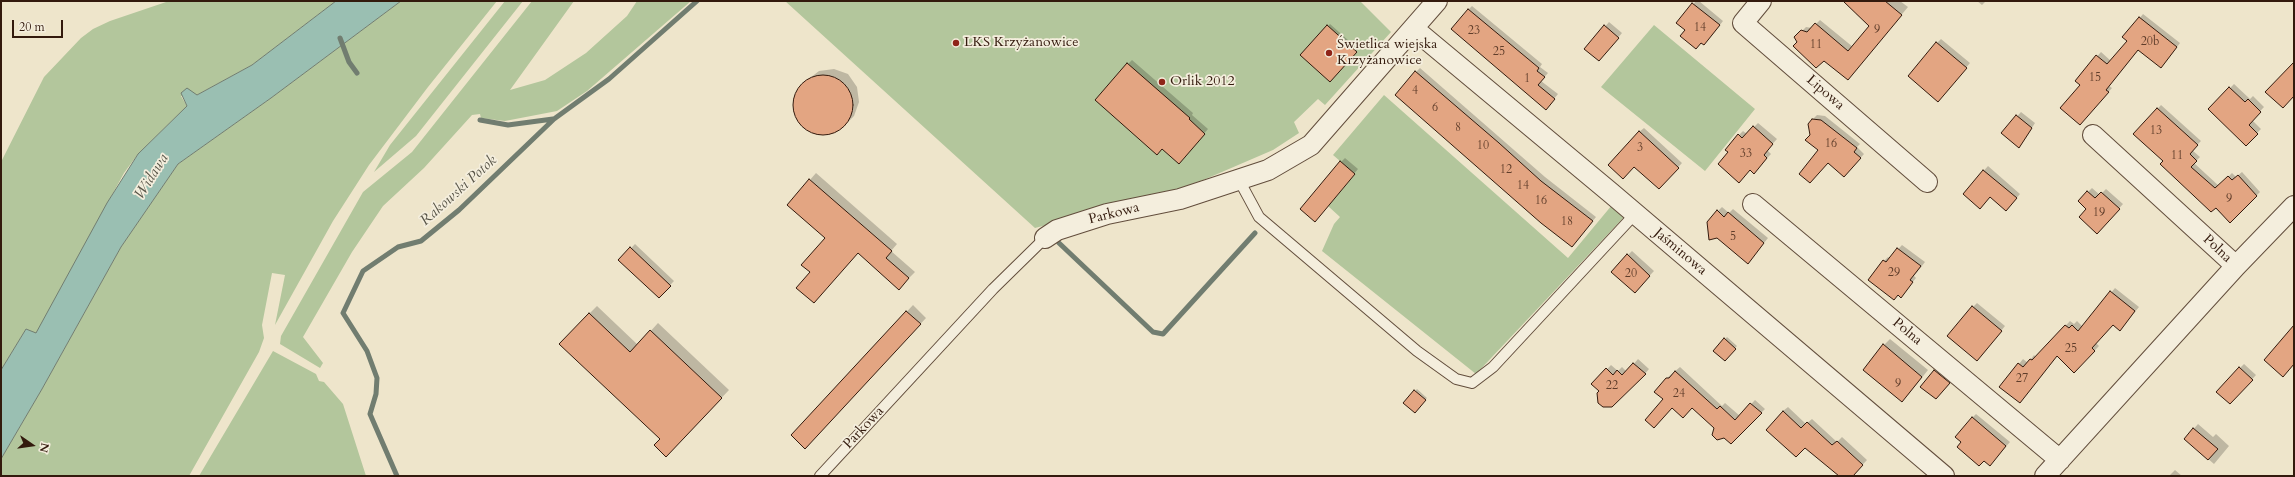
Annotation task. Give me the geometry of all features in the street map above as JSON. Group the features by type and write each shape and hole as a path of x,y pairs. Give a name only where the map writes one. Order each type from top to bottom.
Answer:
{"street":[{"name":"Parkowa","path":"1045,238 1057,230 1107,214 1180,199 1268,170 1310,145 1414,29 1437,1"},
{"name":"Lipowa","path":"1761,1 1743,23 1927,182"},
{"name":"Jaśminowa","path":"1414,29 1944,476"},
{"name":"Polna","path":"2093,134 2236,266"},
{"name":"Polna","path":"1753,204 2060,460"},
{"name":"Polna","path":"2046,476 2236,266 2294,206"}],"lane":[{"path":"1239,180 1259,217 1418,351 1456,379 1472,383 1493,367 1635,214"},
{"name":"Parkowa","path":"820,476 993,289 1045,238"}],"green space":[{"path":"169,1 336,1 252,65 197,95 181,96 187,106 138,154 124,173 36,334 26,329 1,370 1,162 44,77 81,38 93,29 110,21"},
{"path":"401,1 497,1 428,87 369,165 333,221 275,325 285,275 272,273 262,325 264,338 259,352 189,476 1,476 1,459 121,247 178,164 271,98"},
{"path":"505,1 523,1 416,136 374,172 390,145"},
{"path":"532,1 574,1 510,90 545,80 586,53 627,16 637,1 691,1 587,91 557,111 505,121 481,118 480,114 472,115 424,168 383,206 352,252 303,337 323,363 320,368 280,344 281,336 363,192 412,152"},
{"path":"785,1 1360,1 1391,32 1325,105 1318,99 1294,122 1299,133 1273,150 1201,181 1150,198 1035,228"},
{"path":"1654,25 1755,109 1705,171 1601,87"},
{"path":"1384,95 1568,258 1612,205 1625,216 1476,374 1322,251 1334,224 1340,217 1328,206 1355,174 1333,155"},
{"path":"273,351 316,374 319,381 324,382 343,404 366,476 199,476"}],"water":[{"name":"Widawa","path":"336,1 401,1 271,98 178,164 121,247 1,459 1,370 26,329 36,333 107,203 138,154 187,106 181,93 187,88 197,95 252,65"}],"building":[{"path":"1843,1 1885,1 1902,15 1848,80 1824,61 1816,68 1793,46 1797,42 1794,37 1801,30 1807,32 1815,23 1848,51 1869,26"},
{"path":"1692,3 1720,25 1704,45 1701,43 1696,49 1680,36 1685,30 1676,23"},
{"path":"1468,9 1539,68 1537,71 1545,77 1538,85 1555,99 1546,110 1451,29"},
{"path":"2139,17 2177,47 2161,68 2138,50 2106,90 2109,92 2080,125 2060,108 2080,85 2075,81 2096,55 2107,64 2127,41 2122,37"},
{"name":"Świetlica wiejska Krzyżanowice","path":"1327,25 1357,52 1330,82 1300,55"},
{"path":"1604,25 1619,38 1599,61 1584,49"},
{"path":"1936,42 1967,68 1938,102 1908,76"},
{"path":"2294,62 2294,96 2283,108 2265,92"},
{"path":"1127,63 1190,118 1189,119 1205,134 1179,164 1162,149 1157,155 1095,100"},
{"path":"1415,71 1541,181 1593,221 1572,247 1541,223 1395,95"},
{"path":"817,75 829,75 840,80 848,88 853,99 851,117 840,130 829,135 817,135 806,130 798,122 793,111 793,99 798,88 806,80"},
{"path":"2229,87 2245,102 2248,99 2261,112 2249,125 2258,134 2246,146 2208,109"},
{"path":"2157,108 2198,145 2190,154 2197,161 2191,167 2215,188 2228,176 2232,180 2238,175 2257,196 2230,223 2216,208 2211,212 2160,164 2163,161 2133,134"},
{"path":"2016,115 2032,128 2019,148 2001,133"},
{"path":"1812,119 1821,120 1857,148 1854,152 1861,158 1844,177 1828,163 1810,183 1799,174 1818,150 1805,140 1810,135 1808,124"},
{"path":"1753,126 1773,144 1764,155 1767,158 1754,174 1750,170 1739,183 1718,164 1728,152 1725,150 1738,134 1742,138"},
{"path":"1639,131 1679,168 1659,189 1634,167 1623,179 1608,165"},
{"path":"1340,161 1355,174 1315,222 1300,209"},
{"path":"1983,170 2017,198 2006,211 1990,197 1980,209 1963,194"},
{"path":"809,179 892,251 886,258 909,278 899,290 858,253 814,303 796,288 810,272 801,265 825,238 787,205"},
{"path":"2087,191 2095,198 2101,192 2120,209 2097,234 2079,217 2086,209 2078,201"},
{"path":"1717,210 1724,217 1728,212 1764,243 1748,264 1717,238 1709,240 1707,222"},
{"path":"630,247 671,286 659,298 618,260"},
{"path":"1897,248 1921,266 1910,280 1913,282 1901,298 1898,295 1894,300 1868,280 1883,260 1886,262"},
{"path":"1627,254 1650,276 1635,293 1611,272"},
{"path":"2110,291 2135,311 2120,331 2113,325 2092,348 2095,351 2074,373 2057,356 2020,403 1999,387 2018,363 2023,367 2030,359 2032,360 2065,325 2069,328 2072,325 2078,331"},
{"path":"1972,306 2002,331 1977,361 1947,336"},
{"path":"906,311 921,324 805,449 791,435"},
{"path":"589,313 630,352 650,330 722,398 666,457 654,445 660,439 559,344"},
{"path":"2294,325 2294,364 2283,377 2264,360"},
{"path":"1724,338 1736,349 1725,361 1713,351"},
{"path":"1883,344 1922,377 1902,402 1863,370"},
{"path":"1633,363 1646,374 1612,407 1603,407 1598,403 1597,393 1599,391 1591,384 1606,368 1613,375 1617,370 1622,375"},
{"path":"2239,367 2253,380 2230,404 2216,392"},
{"path":"1934,370 1950,383 1936,399 1920,387"},
{"path":"1675,371 1717,409 1720,406 1735,420 1750,403 1762,413 1731,444 1724,438 1717,440 1712,435 1714,428 1692,408 1683,418 1672,408 1654,428 1645,420 1663,399 1654,392 1666,378 1669,378"},
{"path":"1414,390 1426,400 1415,413 1403,403"},
{"path":"1783,411 1801,428 1807,422 1832,445 1837,441 1863,465 1853,476 1839,476 1805,448 1796,457 1766,430"},
{"path":"1972,417 2006,446 1990,466 1984,461 1979,466 1957,447 1961,442 1955,437"},
{"path":"2193,428 2218,449 2208,460 2184,439"}],"waterway":[{"name":"Rakowski Potok","path":"397,476 370,414 376,394 377,378 367,351 343,313 363,271 398,247 421,241 459,210 554,119 609,79 697,1"},
{"path":"340,38 349,62 357,73"},
{"path":"480,120 508,125 553,119"},
{"path":"1059,243 1153,332 1163,334 1255,233"}],"place":[{"name":"LKS Krzyżanowice","path":"956,43"},
{"name":"Świetlica wiejska Krzyżanowice","path":"1329,53"},
{"name":"Orlik 2012","path":"1162,82"}]}
